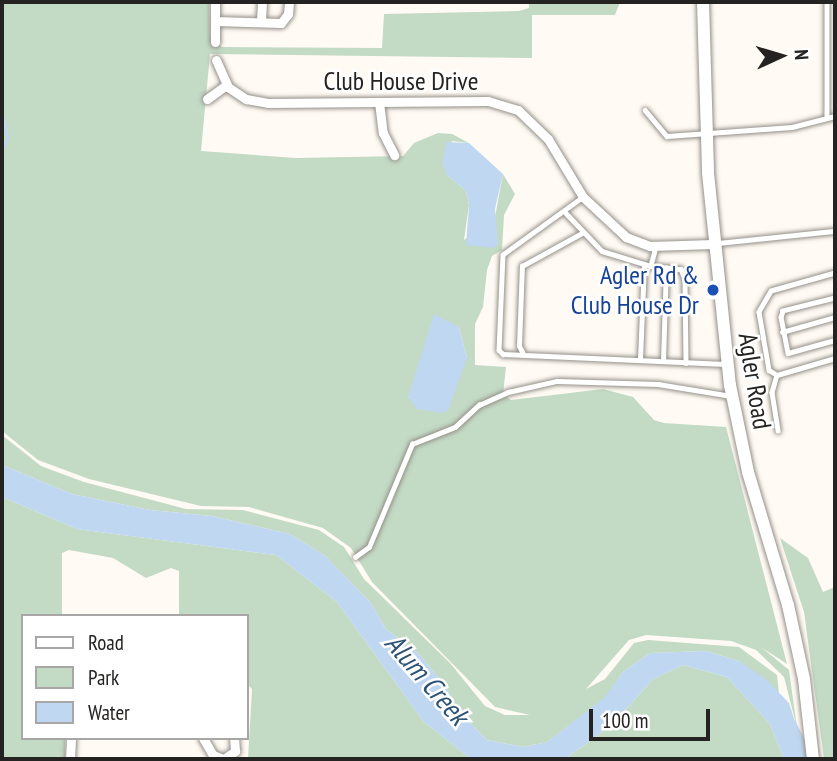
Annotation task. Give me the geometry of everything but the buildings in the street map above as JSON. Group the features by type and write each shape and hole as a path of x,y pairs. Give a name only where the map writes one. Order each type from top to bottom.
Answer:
{"main road":[{"name":"Agler Road","path":"703,2 705,133 713,244 727,364 748,472 797,644 813,759"}],"street":[{"path":"215,2 215,42"},
{"path":"261,21 262,2"},
{"path":"215,21 286,20 289,2"},
{"path":"207,99 226,85 216,60"},
{"name":"Club House Drive","path":"226,85 246,99 268,103 488,101 518,110 548,139 583,197 626,237 656,247 713,244"},
{"path":"379,102 383,133 394,155"},
{"path":"70,759 71,740"},
{"path":"204,740 213,755 223,759 235,751 234,740"}],"lane":[{"path":"827,2 827,115"},
{"path":"828,88 835,88"},
{"path":"645,110 667,136 792,127 827,115 835,116"},
{"path":"583,197 566,213 503,255 496,343 503,354 727,364"},
{"path":"566,213 582,233 602,251 643,265 681,269 685,279 686,363"},
{"path":"713,244 835,231"},
{"path":"523,354 519,346 522,266 582,233"},
{"path":"652,267 656,247"},
{"path":"640,359 643,265"},
{"path":"663,361 666,268"},
{"path":"777,374 765,360 761,304 772,291 835,273"},
{"path":"835,298 783,311 782,332 788,353 835,340"},
{"path":"782,332 835,317"},
{"path":"777,374 835,358"},
{"path":"777,374 772,392 778,431"},
{"path":"355,557 369,547 412,444 455,427 489,400 557,381 658,384 732,396"}],"green space":[{"path":"2,2 209,2 210,38 222,47 382,48 384,14 519,11 529,8 529,2 620,2 615,15 532,15 532,58 210,54 201,151 296,158 403,156 414,143 438,133 452,134 469,143 452,141 447,175 466,191 469,205 464,240 495,217 503,174 515,194 504,215 502,250 492,256 487,270 483,307 475,324 475,365 506,367 503,394 511,400 603,389 633,397 654,420 726,427 787,664 761,647 789,670 797,728 784,677 756,650 731,641 646,635 629,640 586,689 605,679 634,643 648,640 739,647 777,675 779,693 739,661 706,651 650,653 623,672 605,698 547,742 523,747 487,740 463,716 444,684 418,653 386,629 370,602 324,555 290,534 212,516 150,510 72,494 2,465 2,435 41,466 84,482 186,509 243,510 319,530 344,547 364,579 450,663 485,706 505,715 530,715 495,707 372,582 351,548 323,528 249,507 201,506 89,479 38,460 2,431","holes":["459,327 467,358 408,398 416,373"]},
{"path":"2,497 77,529 276,555 337,602 424,722 471,759 248,759 252,689 248,685 248,614 179,614 179,571 171,568 146,578 113,558 69,550 62,553 62,614 21,614 21,740 65,740 65,759 2,759"},
{"path":"780,538 808,558 823,592 835,587 835,759 824,759 804,612"},
{"path":"683,665 727,677 770,724 784,759 565,759 613,724 653,679"}],"water":[{"path":"446,142 469,143 503,174 495,209 498,244 494,248 466,245 469,205 466,191 447,175 442,164"},
{"path":"434,314 459,327 467,358 448,411 442,413 417,409 408,397"},
{"path":"2,465 72,494 150,510 212,516 290,534 324,555 370,602 386,629 418,653 444,684 463,716 487,740 523,747 547,742 604,698 623,672 650,653 706,651 739,661 767,680 789,703 797,728 799,759 784,759 770,724 727,677 683,665 653,679 613,724 565,759 471,759 424,722 337,602 276,555 77,529 2,497"}],"waterway":[{"path":"2,110 8,138 2,150"},
{"name":"Alum Creek","path":"790,726 807,759"}],"place":[{"name":"Agler Rd & Club House Dr","path":"713,290"}]}
